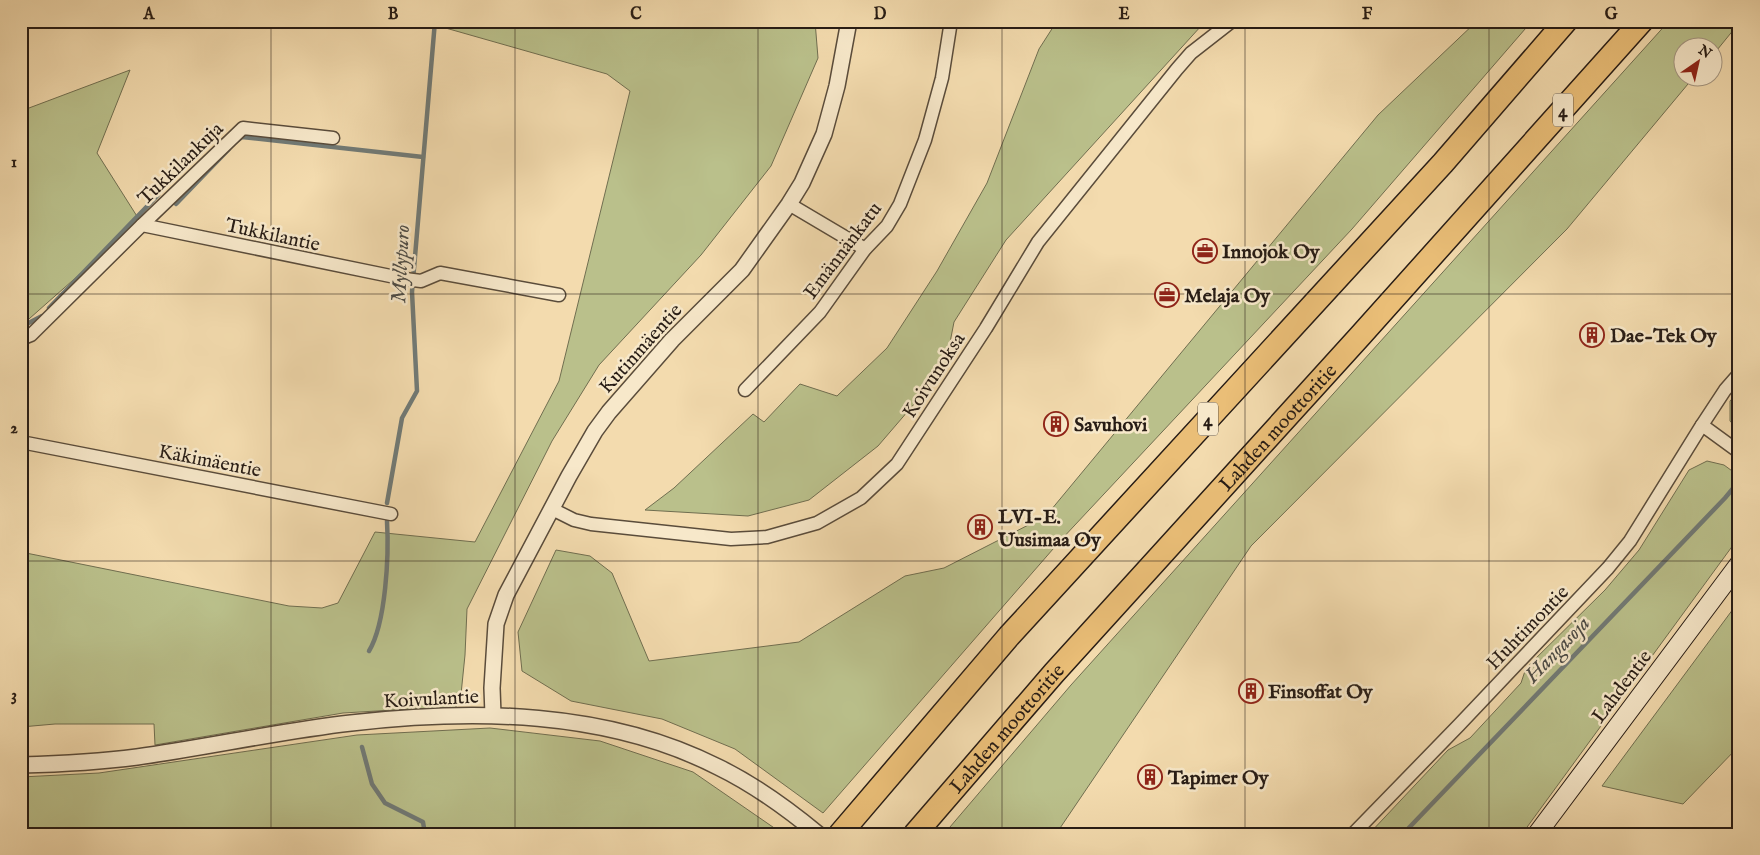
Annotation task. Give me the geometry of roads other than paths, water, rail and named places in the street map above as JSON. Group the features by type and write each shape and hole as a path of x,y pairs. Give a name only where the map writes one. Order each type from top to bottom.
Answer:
{"highway":[{"name":"4","path":"846,826 1009,636 1443,163 1566,21"},
{"name":"Lahden moottoritie","path":"915,834 1054,673 1361,335 1642,21"}],"main road":[{"name":"Lahdentie","path":"1537,834 1739,564"}],"street":[{"name":"Kutinmäentie","path":"493,716 492,688 496,624 506,596 595,431 609,412 672,340 742,270 802,183 824,134 837,86 848,21"},
{"name":"Emännänkatu","path":"745,390 820,312 865,250 887,226 900,204 925,140 942,78 951,21"},
{"name":"Koivunoksa","path":"552,509 574,520 591,524 731,539 767,537 817,523 861,498 898,464 986,328 1038,242 1191,53 1232,21"},
{"name":"Tukkilankuja","path":"142,225 243,128 333,138"},
{"path":"789,204 865,250"},
{"path":"21,339 30,336 142,225"},
{"name":"Tukkilantie","path":"142,225 421,282 440,274 559,295"},
{"name":"Huhtimontie","path":"1353,834 1608,568 1630,541 1702,425 1725,390 1739,374"},
{"path":"1702,425 1739,452"},
{"name":"Käkimäentie","path":"21,442 391,514"},
{"name":"Koivulantie","path":"21,765 96,762 138,757 350,723 409,718 493,716 564,722 598,727 644,738 719,767 753,788 818,834"}],"waterway":[{"name":"Myllypuro","path":"387,503 402,418 417,391 412,292 435,21"},
{"path":"238,140 242,137 423,157"},
{"path":"176,204 229,149"},
{"path":"49,308 158,195"},
{"path":"21,327 42,316"},
{"name":"Hangasoja","path":"1403,834 1735,486"},
{"name":"Myllypuro","path":"369,651 375,639 383,607 387,570 387,521"},
{"name":"Myllypuro","path":"362,747 372,784 385,803 423,822 425,834"}],"place":[{"name":"Innojok Oy","path":"1205,251"},
{"name":"Melaja Oy","path":"1167,295"},
{"name":"Dae-Tek Oy","path":"1592,335"},
{"name":"Savuhovi","path":"1056,424"},
{"name":"LVI-E. Uusimaa Oy","path":"980,527"},
{"name":"Finsoffat Oy","path":"1251,691"},
{"name":"Tapimer Oy","path":"1150,777"}]}
